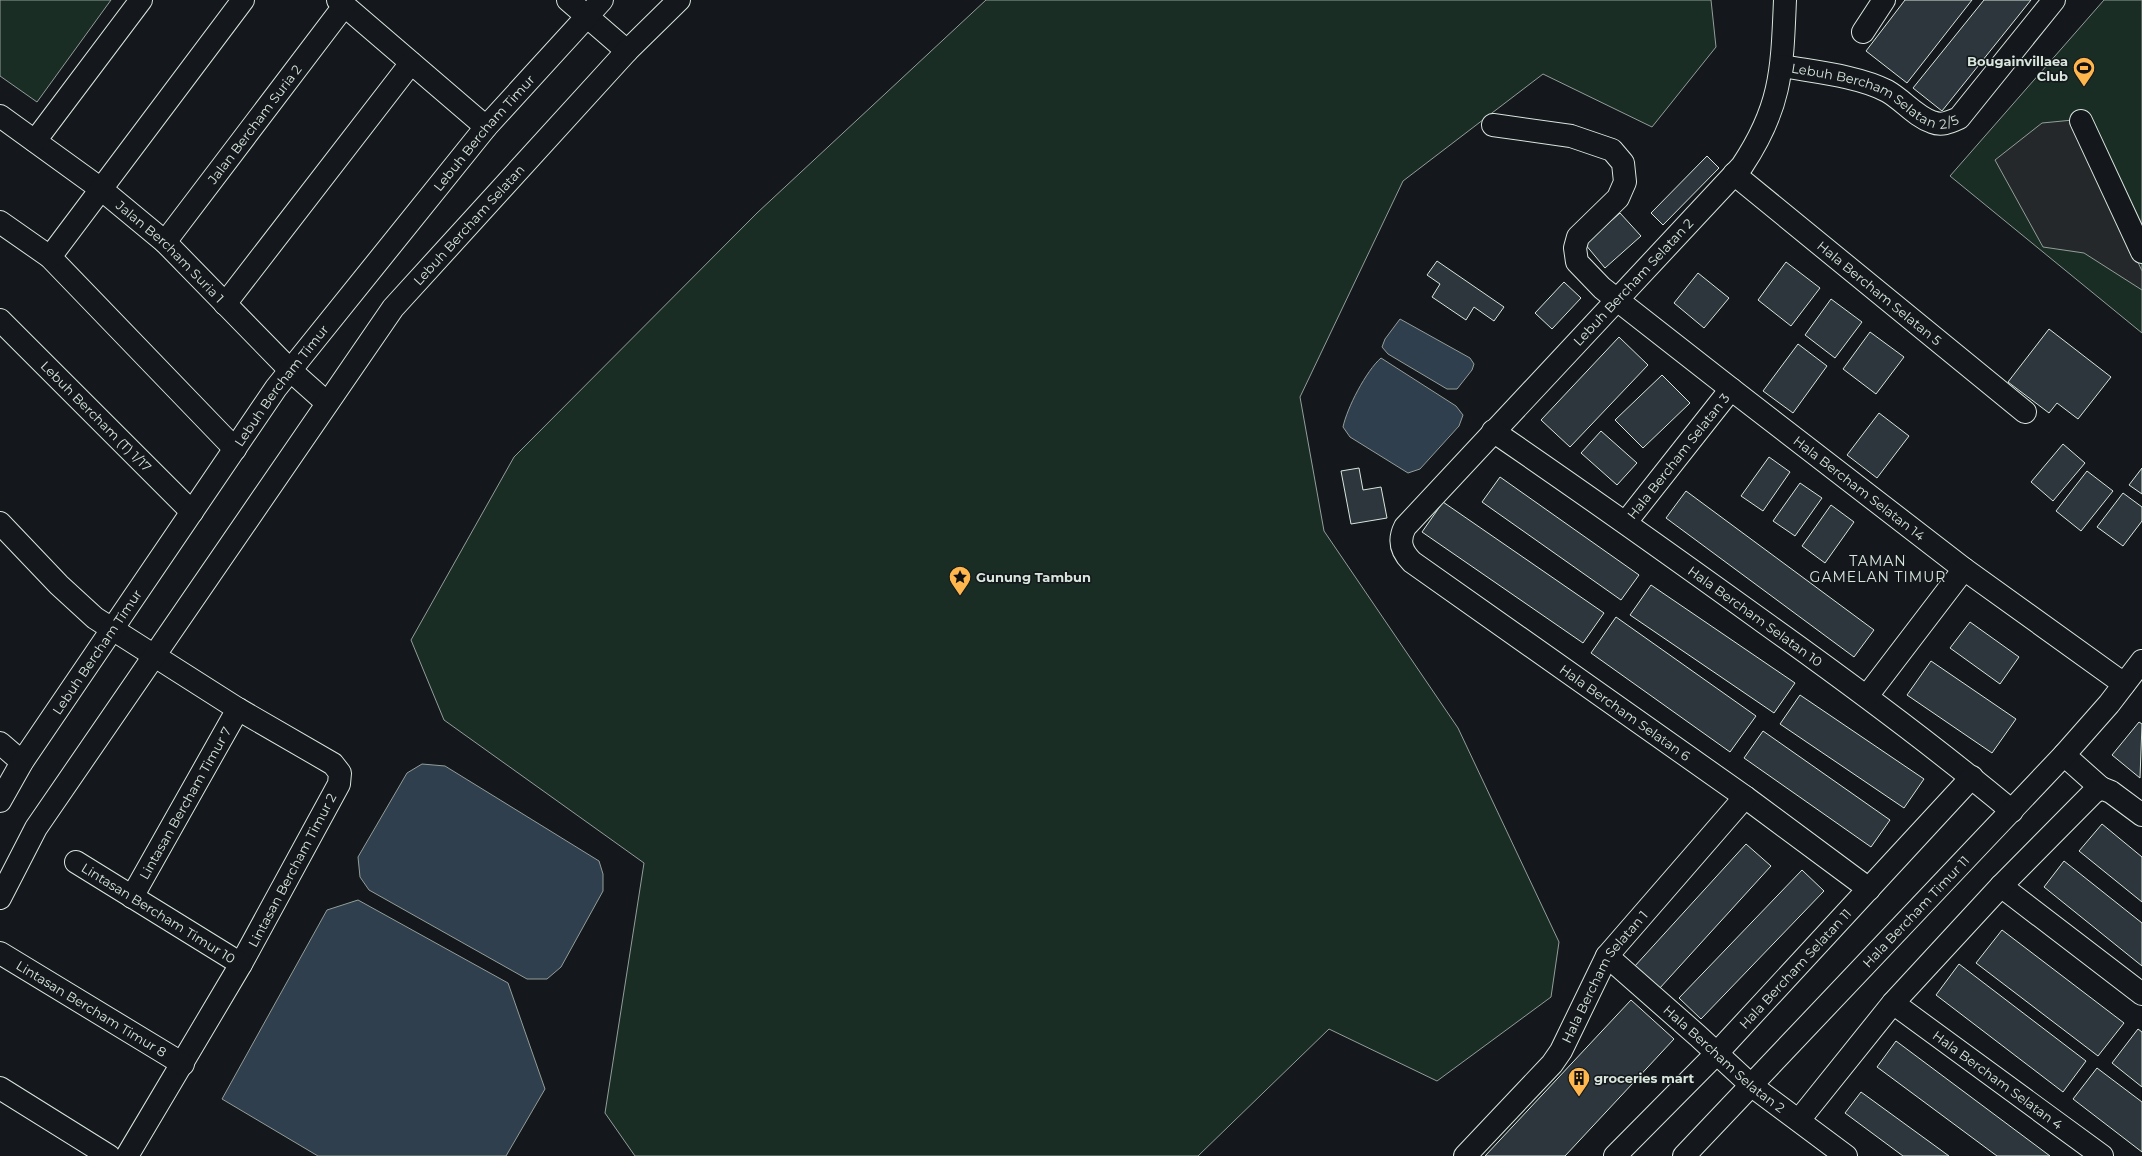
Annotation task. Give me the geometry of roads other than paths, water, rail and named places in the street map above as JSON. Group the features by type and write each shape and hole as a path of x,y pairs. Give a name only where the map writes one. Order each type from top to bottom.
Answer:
{"street":[{"path":"35,141 141,0"},
{"path":"50,256 243,0"},
{"path":"568,0 627,51"},
{"name":"Lebuh Bercham Timur","path":"0,801 22,762 290,370 486,127 602,0"},
{"name":"Lebuh Bercham Selatan","path":"153,656 393,308 627,51 679,0"},
{"name":"Lebuh Bercham Selatan 2","path":"1405,527 1493,430 1618,299 1734,174 1756,144 1776,98 1782,66 1785,0"},
{"path":"1863,32 1884,0"},
{"name":"Lebuh Bercham Selatan 2/5","path":"1782,66 1868,83 1887,91 1904,102 1919,116 1933,123 1950,122 1959,118 2054,0"},
{"path":"341,3 486,127"},
{"name":"Jalan Bercham Suria 2","path":"165,242 341,3"},
{"path":"224,304 411,63"},
{"name":"Jalan Bercham Suria 1","path":"0,116 101,189 165,242 290,370 327,403"},
{"path":"2082,121 2142,252"},
{"name":"Hala Bercham Selatan 14","path":"1494,125 1571,136 1612,150 1623,163 1626,182 1618,198 1578,237 1575,248 1577,262 1602,288 1964,570 2124,684"},
{"name":"Hala Bercham Selatan 5","path":"1734,174 2025,412"},
{"path":"0,222 50,256 235,449"},
{"name":"Lebuh Bercham (T) 1/17","path":"0,320 192,512"},
{"name":"Hala Bercham Selatan 3","path":"1626,522 1731,390"},
{"name":"Hala Bercham Selatan 10","path":"1493,430 1626,522 1867,696 1972,777 2012,811"},
{"name":"Lintasan Bercham Timur 2","path":"0,523 59,585 95,618 238,709 338,768 340,778 241,964 183,1064 135,1153"},
{"name":"Hala Bercham Selatan 6","path":"1405,527 1401,535 1401,545 1404,554 1412,562 1745,797 1869,889"},
{"path":"1867,696 1964,570"},
{"path":"0,898 36,828 153,656"},
{"name":"Hala Bercham Timur 11","path":"1684,1156 1752,1086 2064,755 2142,661"},
{"name":"Lintasan Bercham Timur 7","path":"132,897 238,709"},
{"path":"0,743 22,762"},
{"path":"2064,755 2106,790 2142,815"},
{"name":"Hala Bercham Selatan 11","path":"1616,1156 1717,1053 1972,777"},
{"path":"1799,1120 1893,1003 2001,886 2085,800 2106,790"},
{"name":"Hala Bercham Selatan 1","path":"1465,1156 1552,1064 1561,1051 1607,956 1745,797"},
{"name":"Lintasan Bercham Timur 10","path":"76,862 241,964"},
{"path":"2001,886 2142,994"},
{"name":"Lintasan Bercham Timur 8","path":"0,953 183,1064"},
{"name":"Hala Bercham Selatan 2","path":"1607,956 1717,1053 1752,1086 1799,1120 1840,1154"},
{"name":"Hala Bercham Selatan 4","path":"1893,1003 2102,1156"},
{"path":"0,1088 109,1156"}],"water":[{"path":"1400,319 1470,358 1474,364 1472,370 1457,389 1447,389 1388,354 1382,347 1385,339"},
{"path":"1381,358 1456,406 1463,415 1459,426 1420,469 1408,473 1350,437 1343,427 1358,390 1369,372"},
{"path":"422,764 445,766 599,861 603,874 603,891 561,967 547,979 527,979 369,890 360,877 358,857 407,773"},
{"path":"358,900 508,983 545,1089 506,1156 318,1156 222,1099 327,910"}],"place":[{"name":"Bougainvillaea Club","path":"2084,88"},
{"name":"Gunung Tambun","path":"960,596"},
{"name":"groceries mart","path":"1579,1098"}],"district":[{"name":"TAMAN GAMELAN TIMUR","path":"1878,570"}]}
